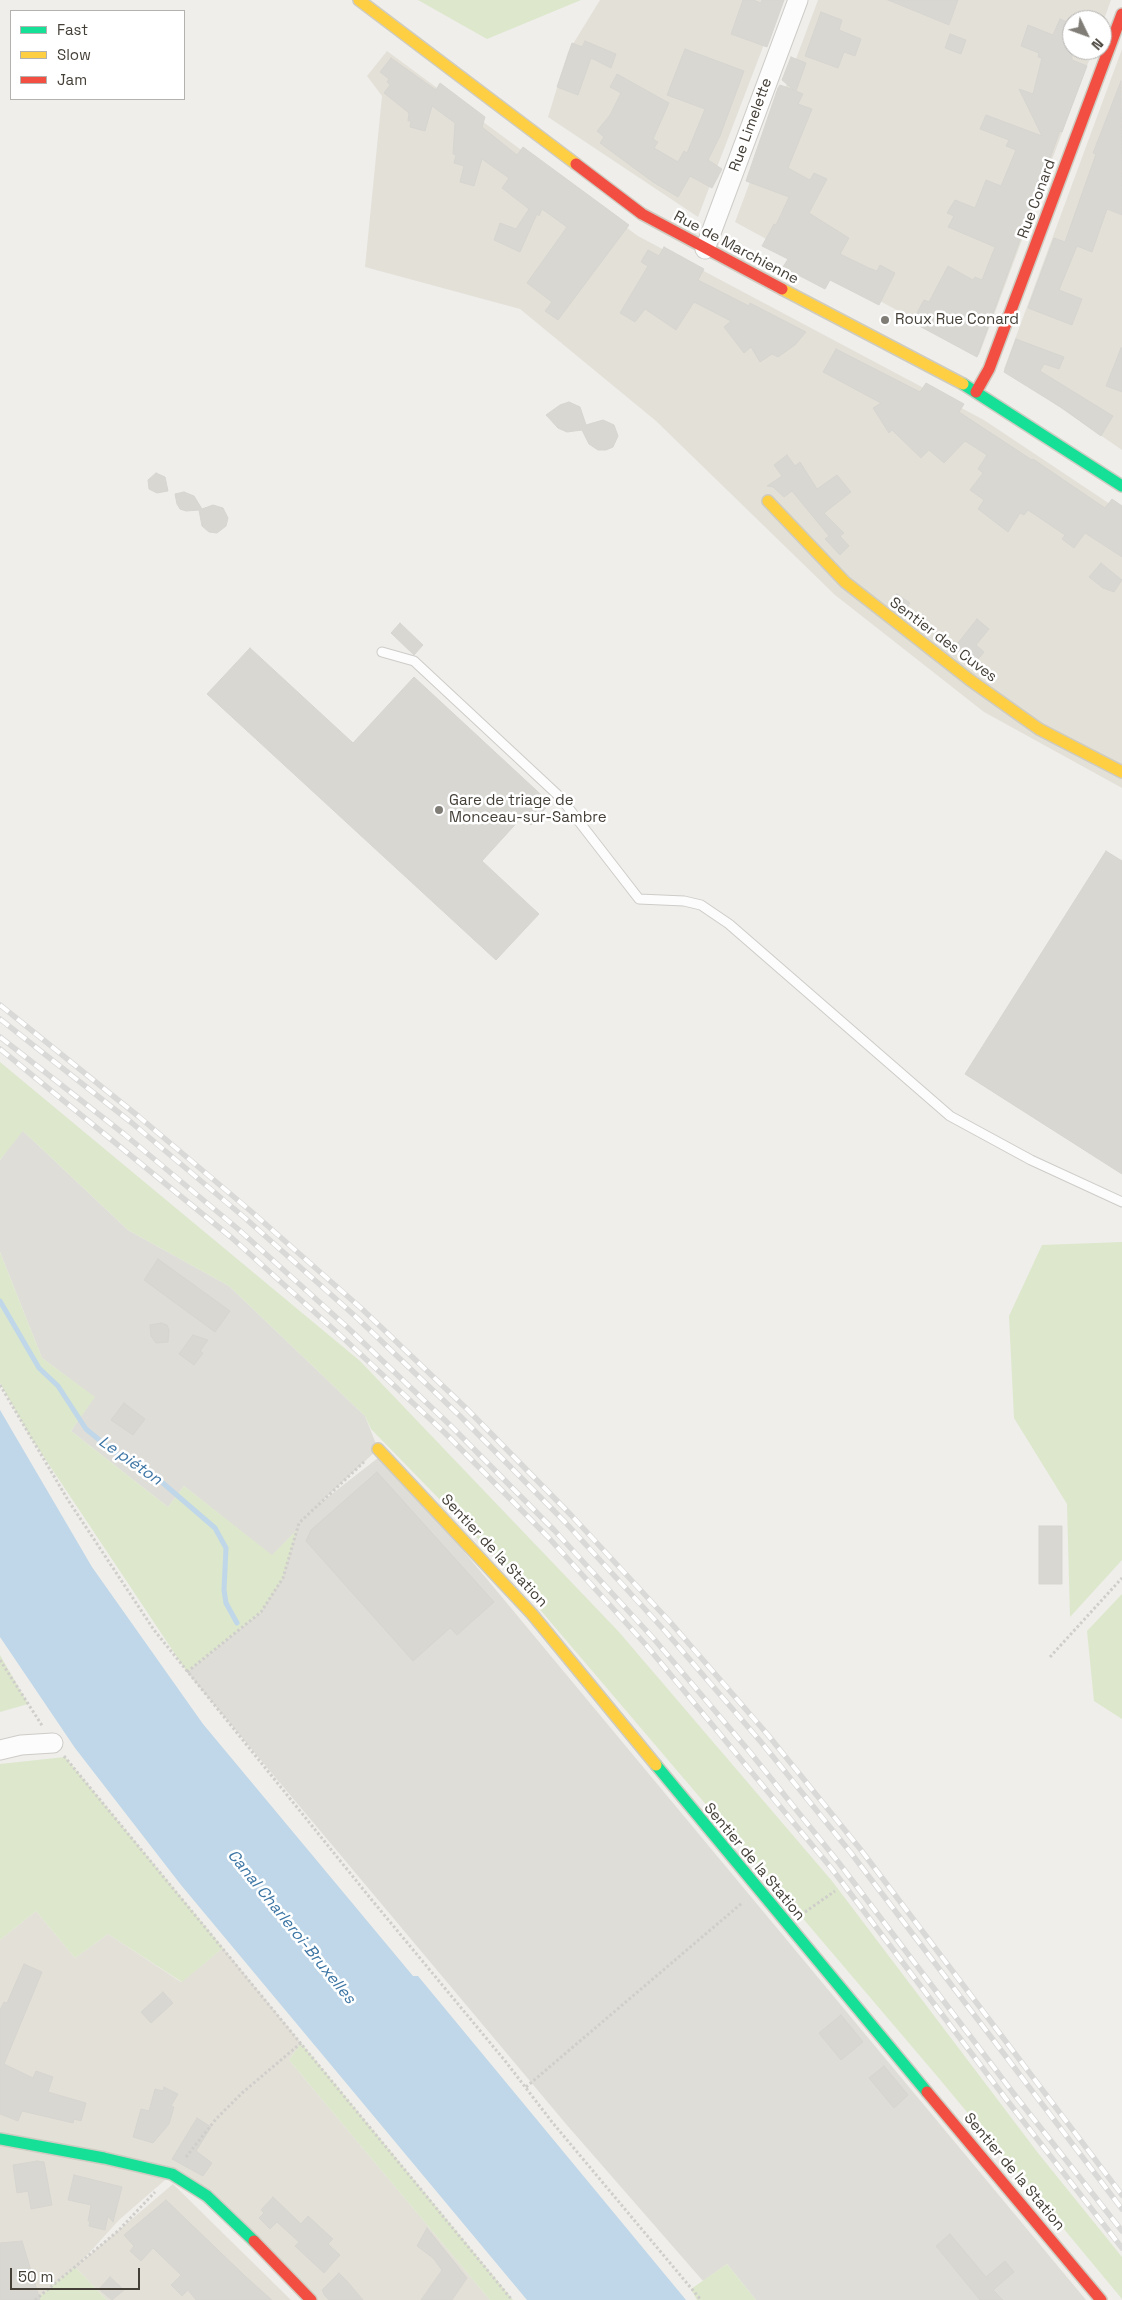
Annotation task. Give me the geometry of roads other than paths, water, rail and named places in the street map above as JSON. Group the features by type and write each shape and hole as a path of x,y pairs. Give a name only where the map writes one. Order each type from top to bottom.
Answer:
{"street":[{"name":"Rue de Marchienne","path":"359,0 628,205 705,250 976,392 1122,486"},
{"name":"Rue Limelette","path":"705,250 798,0"},
{"name":"Rue Conard","path":"976,392 989,369 1122,14"},
{"name":"Sentier des Cuves","path":"768,501 845,582 962,674 1039,729 1122,772"},
{"name":"Sentier de la Station","path":"378,1448 532,1614 786,1924 1101,2300"},
{"path":"0,1750 21,1745 53,1743"},
{"path":"0,2139 104,2158 172,2174 207,2196 311,2300"}],"lane":[{"path":"382,652 414,661 560,797 639,899 684,901 701,905 729,924 950,1116 1031,1160 1122,1202"}],"water":[{"name":"Canal Charleroi-Bruxelles","path":"0,1410 92,1567 203,1724 413,1976 418,1976 686,2300 527,2300 181,1885 75,1748 0,1637"}],"waterway":[{"name":"Le piéton","path":"0,1301 39,1368 58,1386 86,1429 114,1452 157,1478 215,1528 226,1548 224,1590 226,1603 237,1623"}],"railway":[{"path":"0,1005 138,1116 253,1213 362,1309 467,1409 571,1515 671,1623 768,1735 861,1850 1122,2195"},
{"path":"0,1019 132,1123 245,1218 355,1316 460,1416 565,1522 665,1631 761,1742 851,1853 1122,2209"},
{"path":"0,1037 124,1134 238,1229 347,1327 451,1426 554,1530 654,1639 749,1751 839,1863 1014,2094 1122,2231"},
{"path":"0,1049 232,1238 445,1433 548,1537 646,1645 832,1869 1006,2099 1122,2248"}],"place":[{"name":"Roux Rue Conard","path":"885,320"},
{"name":"Gare de triage de Monceau-sur-Sambre","path":"439,810"}]}
